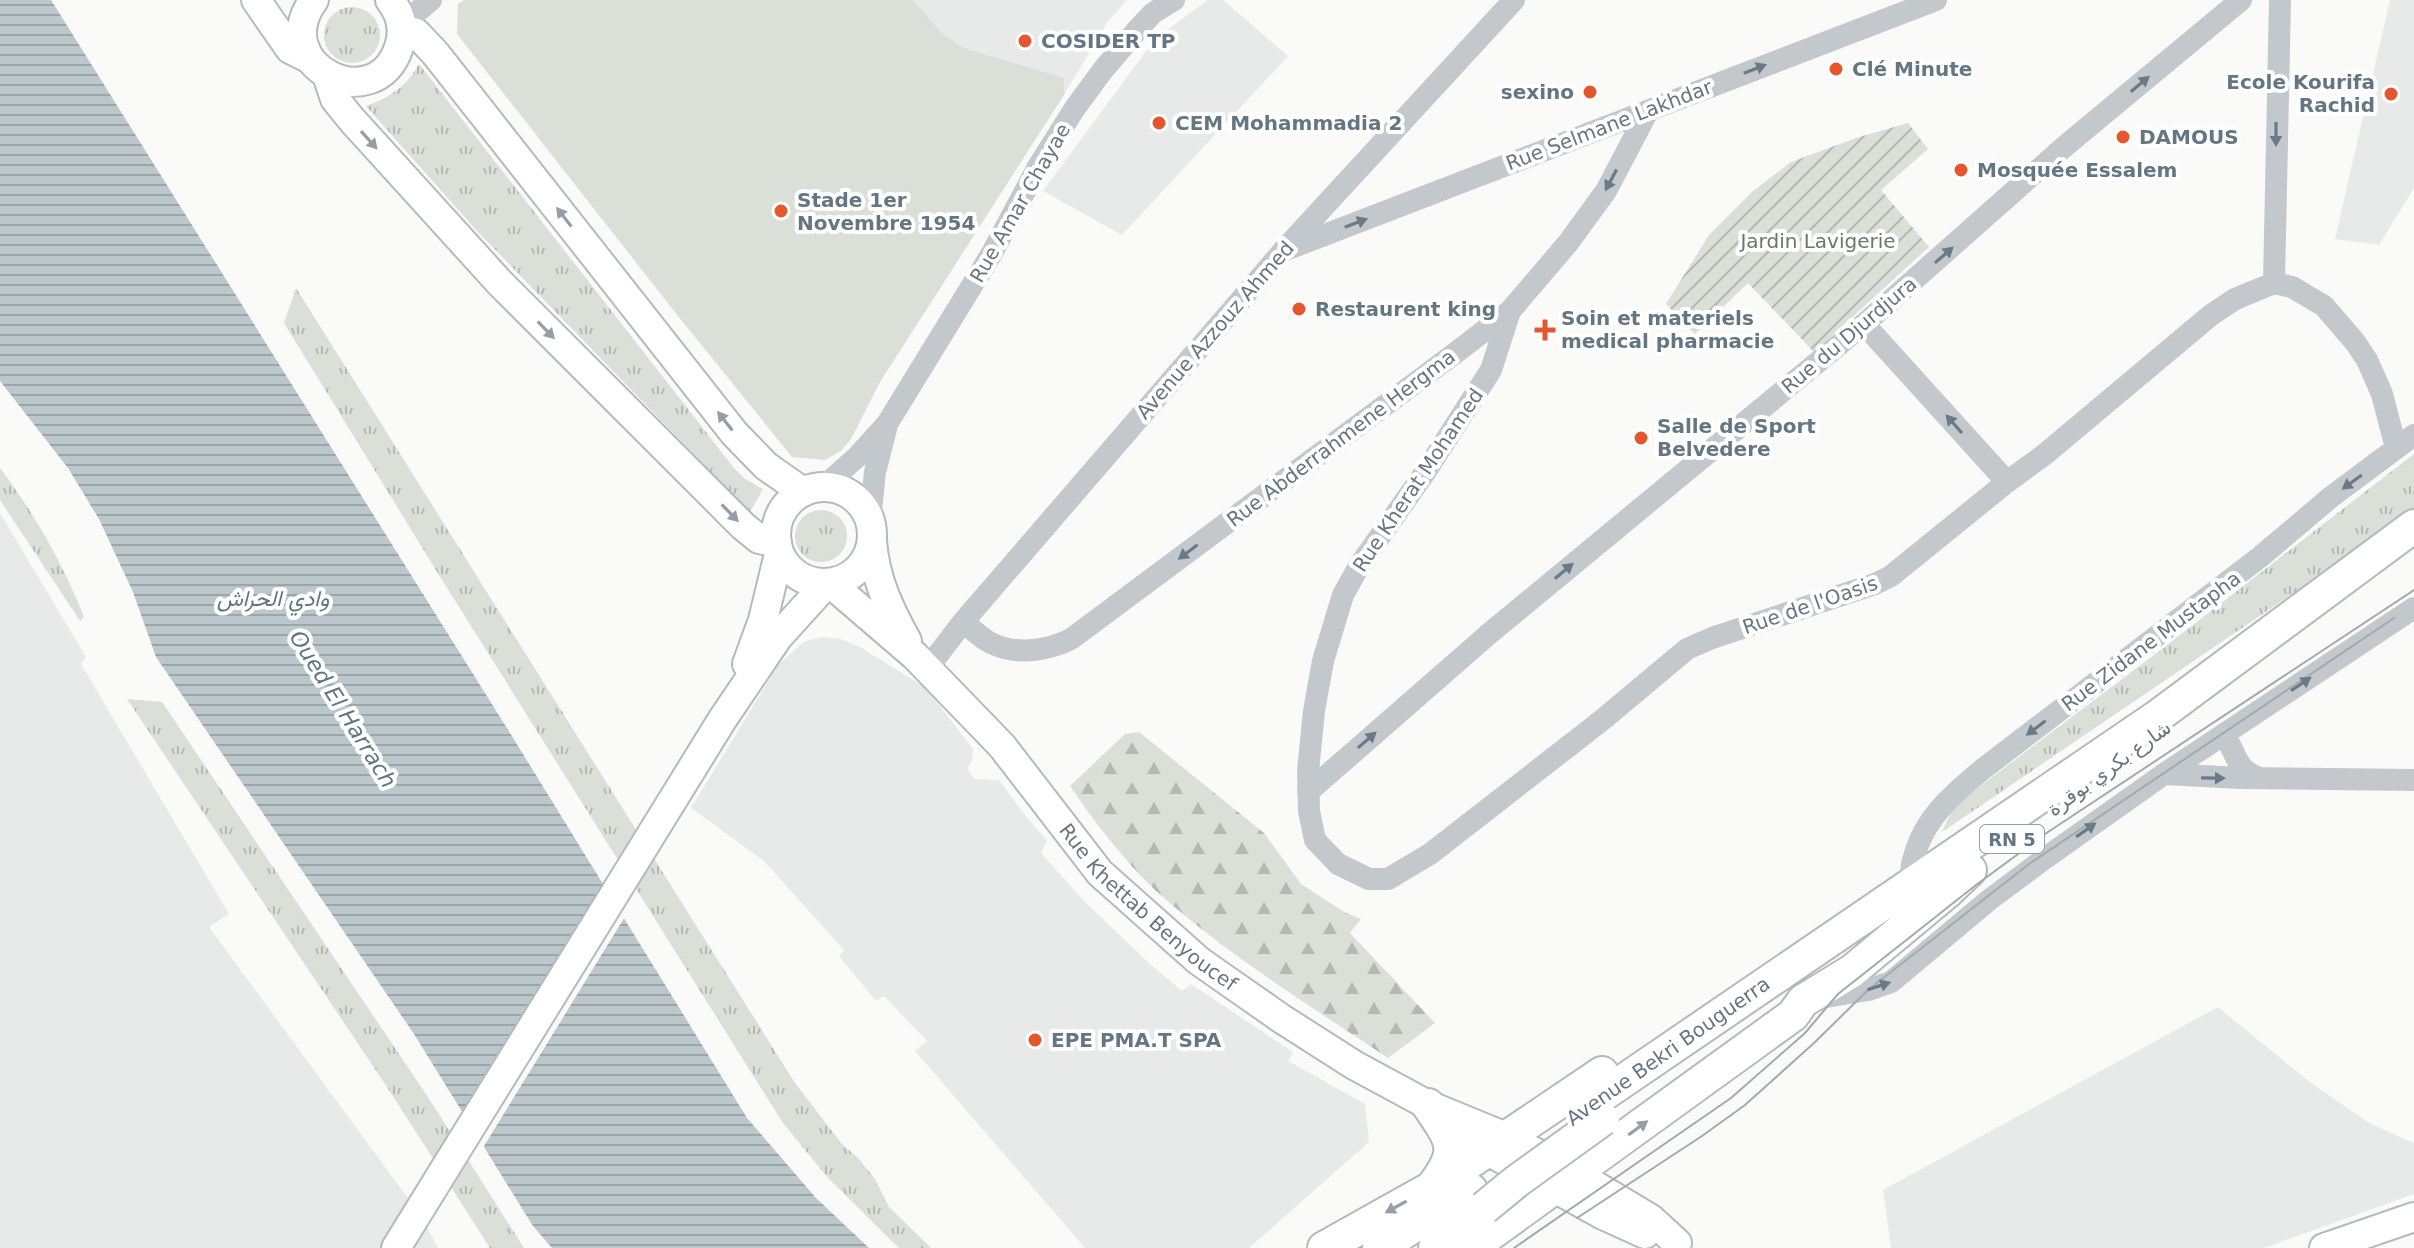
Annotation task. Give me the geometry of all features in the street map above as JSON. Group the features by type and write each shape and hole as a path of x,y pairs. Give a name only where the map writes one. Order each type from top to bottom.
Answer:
{"highway":[{"name":"شارع بكري بوقرة","path":"1963,862 2414,526"},
{"name":"شارع بكري بوقرة","path":"1595,1112 1963,862 2414,547"},
{"name":"Avenue Bekri Bouguerra","path":"1379,1248 1478,1199 1886,901 1913,873 1963,862"},
{"path":"1457,1248 1558,1181 1793,1015 1803,1001 1852,971 1947,892 1963,862"},
{"path":"1324,1248 1433,1187 1814,926 1865,900 1886,901"},
{"path":"1428,1105 1447,1135 1451,1150 1445,1170 1433,1187"},
{"path":"1496,1144 1512,1145 1545,1166 1547,1172 1558,1181"},
{"path":"1471,1248 1558,1181"},
{"name":"Avenue Bekri Bouguerra","path":"1435,1248 1478,1199"}],"main road":[{"path":"256,0 290,49 349,82 373,78 398,52 398,18"},
{"path":"314,0 302,27 305,49 335,99 500,283 751,534 778,548 790,570 817,583 828,583 840,581 858,569 869,552 871,531 859,503 843,491 813,490 766,466 734,433 435,53 398,18"},
{"path":"722,720 753,650 778,548 777,523 787,505 813,490"},
{"name":"Rue Khettab Benyoucef","path":"871,531 874,562 885,600 921,663"},
{"path":"396,1248 722,720 778,637 828,583"},
{"name":"Rue Khettab Benyoucef","path":"828,583 921,663 1002,746 1100,873 1199,961 1354,1065 1496,1144"},
{"path":"1558,1181 1620,1224 1685,1245"},
{"path":"2324,1248 2414,1217"}],"street":[{"path":"398,18 431,0"},
{"name":"Rue Amar Chayae","path":"813,490 857,457 887,424 992,253 1039,165 1075,108 1138,29 1153,13 1174,0"},
{"name":"Avenue Azzouz Ahmed","path":"921,663 963,622 1283,251 1514,0"},
{"name":"Rue Selmane Lakhdar","path":"1283,251 1936,0"},
{"name":"Rue du Djurdjura","path":"1308,792 1490,633 1864,324 2064,147 2241,0"},
{"path":"2280,0 2274,283 2292,287 2333,314 2371,368 2405,442"},
{"name":"Rue Abderrahmene Hergma","path":"963,622 987,641 1004,649 1040,650 1071,639 1510,311 1568,243 1606,191 1648,111"},
{"name":"Rue de l'Oasis","path":"1308,792 1315,840 1325,853 1359,875 1388,879 1430,854 1601,721 1687,649 1891,576 2044,455 2211,315 2235,299 2274,283"},
{"name":"Rue Kherat Mohamed","path":"1308,792 1316,699 1323,661 1343,595 1359,566 1424,474 1491,370 1510,311"},
{"path":"1864,324 2007,482"},
{"name":"Rue Amar Chayae","path":"871,531 875,472 887,424"},
{"name":"Rue Zidane Mustapha","path":"1913,873 1916,848 1931,819 1960,788 2405,442"},
{"path":"1803,1001 1868,990 1891,982 1989,900 2044,859 2164,774 2414,608"},
{"path":"2224,736 2232,745 2241,767 2261,778"},
{"path":"2164,774 2414,780"}],"shaded area":[{"name":"COSIDER TP","path":"913,0 1127,0 1108,21 1064,95 1063,78 964,48 943,34"},
{"name":"CEM Mohammadia 2","path":"1208,0 1223,0 1288,56 1122,235 1043,191 1155,39"},
{"name":"Ecole Kourifa Rachid","path":"2390,0 2414,0 2414,188 2379,245 2335,239"},
{"path":"0,513 86,657 81,664 229,914 209,927 421,1216 438,1248 0,1248"},
{"path":"823,637 841,639 860,647 926,688 973,749 972,761 967,769 974,779 999,780 1047,840 1041,853 1083,900 1151,965 1182,991 1191,984 1293,1052 1288,1061 1365,1104 1369,1142 1249,1248 1085,1248 915,1051 927,1041 884,996 876,1001 839,956 844,950 764,861 691,808 778,665 805,641"},
{"path":"2218,1007 2307,1080 2369,1123 2414,1143 2414,1194 2264,1248 1891,1248 1883,1190"}],"green space":[{"name":"Stade 1er Novembre 1954","path":"464,0 913,0 943,34 964,48 1064,78 1064,95 880,382 851,439 841,451 825,460 792,457 457,34 458,4"},
{"path":"352,7 372,15 380,35 372,55 352,63 332,55 324,35 332,15"},
{"path":"419,64 734,468 745,479 763,489 750,512 477,231 366,106 397,90"},
{"name":"Jardin Lavigerie","path":"1908,123 1928,149 1881,190 1929,247 1814,352 1748,283 1695,334 1666,304 1709,235 1753,191 1791,162"},
{"path":"296,288 795,1083 842,1144 875,1179 889,1207 931,1248 899,1248 828,1178 783,1123 284,323"},
{"path":"2414,454 2414,511 1942,832 1954,806"},
{"path":"0,468 37,522 67,577 84,617 80,621 0,500"},
{"path":"821,510 839,518 847,536 839,554 821,562 803,554 795,536 803,518"},
{"path":"127,699 162,702 430,1100 524,1248 490,1248 389,1090"},
{"path":"1139,732 1264,833 1301,884 1344,912 1361,919 1350,933 1435,1023 1388,1058 1239,957 1155,890 1110,840 1070,786 1125,734"}],"water":[{"name":"وادي الحراش","path":"0,0 51,0 747,1118 816,1198 869,1248 552,1248 533,1226 414,1034 156,657 133,592 99,519 68,468 0,381"}],"pier":[{"path":"605,882 626,915 481,1151 460,1115"}],"tram line":[{"path":"1514,1248 1731,1098 1805,1033 1838,994 2048,832 2414,590"},
{"path":"1577,1218 1745,1105 1868,990 2029,864 2394,618"}],"place":[{"name":"COSIDER TP","path":"1025,41"},
{"name":"Clé Minute","path":"1836,69"},
{"name":"sexino","path":"1590,92"},
{"name":"Ecole Kourifa Rachid","path":"2391,94"},
{"name":"CEM Mohammadia 2","path":"1159,123"},
{"name":"DAMOUS","path":"2123,137"},
{"name":"Mosquée Essalem","path":"1961,170"},
{"name":"Stade 1er Novembre 1954","path":"781,211"},
{"name":"Restaurent king","path":"1299,309"},
{"name":"Soin et materiels medical pharmacie","path":"1545,330"},
{"name":"Salle de Sport Belvedere","path":"1641,438"},
{"name":"EPE PMA.T SPA","path":"1035,1040"}],"water label":[{"name":"Oued El Harrach","path":"343,709"}]}
